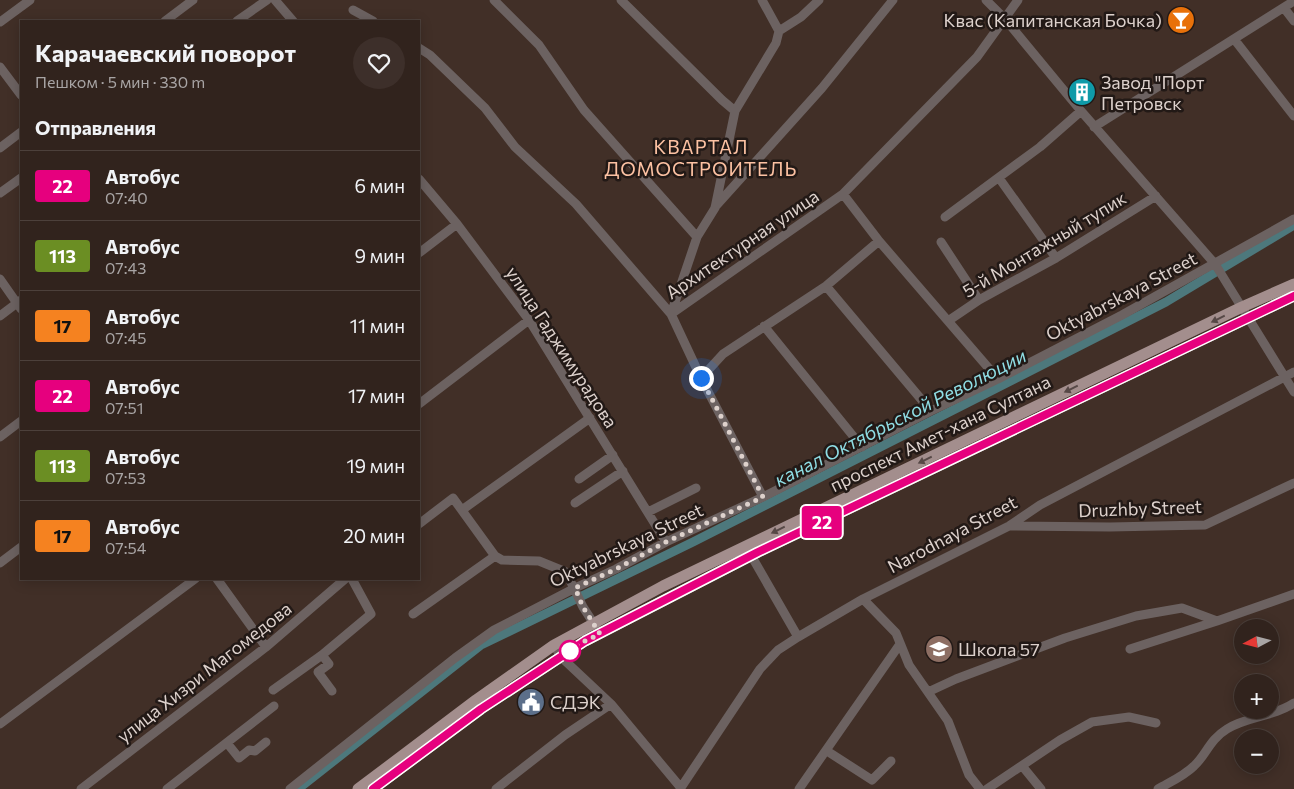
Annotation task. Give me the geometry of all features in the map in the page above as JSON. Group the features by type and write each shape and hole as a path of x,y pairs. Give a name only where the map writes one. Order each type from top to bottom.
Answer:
{"main road":[{"name":"проспект Амет-хана Султана","path":"358,789 476,700 554,645 597,629 663,586 1242,307 1294,284"},
{"path":"373,789 481,709 585,641 597,629 642,610 1294,296"}],"street":[{"path":"0,22 30,0"},
{"path":"166,20 193,0"},
{"path":"238,20 267,0"},
{"path":"275,0 292,20"},
{"path":"494,0 539,45 584,110 697,237"},
{"path":"621,0 722,100 735,110"},
{"path":"715,208 735,110 776,43 779,31 762,0"},
{"path":"779,31 801,17 818,0"},
{"path":"763,497 701,378 671,314 697,237 715,208 822,88 893,0"},
{"path":"986,0 1005,19 1094,127 1217,267 1294,392"},
{"name":"Архитектурная улица","path":"420,49 430,55 485,108 515,146 576,204 671,314 843,194 977,57 1018,0"},
{"path":"1094,127 1294,1"},
{"path":"1284,8 1294,21"},
{"path":"353,10 371,20"},
{"path":"1234,39 1294,116"},
{"path":"0,67 20,94"},
{"path":"945,217 1040,147 1081,111"},
{"path":"0,148 20,133"},
{"path":"999,178 1056,258"},
{"path":"0,193 20,179"},
{"name":"улица Гаджимурадова","path":"420,180 457,224 529,320 666,542"},
{"path":"843,194 879,241 998,378"},
{"name":"5-й Монтажный тупик","path":"948,322 980,300 1056,258 1156,196"},
{"name":"Oktyabrskaya Street","path":"290,789 455,658 494,630 666,542 763,497 1217,267 1294,219"},
{"path":"420,252 457,224"},
{"path":"701,378 723,354 826,286 879,241"},
{"path":"941,242 980,300"},
{"path":"0,279 20,304 0,316"},
{"path":"826,286 931,411"},
{"path":"420,403 529,320"},
{"path":"764,326 862,447"},
{"name":"Narodnaya Street","path":"681,788 760,669 778,650 798,636 863,599 1009,526 1040,505 1294,372"},
{"path":"462,510 590,418"},
{"path":"0,437 20,422"},
{"path":"579,479 613,455"},
{"path":"576,503 623,471"},
{"name":"Druzhby Street","path":"1009,526 1110,527 1205,525 1294,483"},
{"path":"648,512 696,488"},
{"path":"420,523 453,498 495,556 502,560 539,561 566,572 583,607 597,629"},
{"path":"746,545 751,557 798,636"},
{"path":"0,562 20,548"},
{"path":"413,614 495,556"},
{"path":"0,724 194,580"},
{"path":"218,580 266,647"},
{"name":"улица Хизри Магомедова","path":"81,789 266,647 344,580"},
{"path":"273,690 322,655 371,614 353,580"},
{"path":"1130,650 1294,594"},
{"path":"863,599 893,629 909,665 948,721 966,767 980,789"},
{"path":"928,692 956,679 1065,638 1136,616 1182,608 1217,621"},
{"path":"799,789 900,644"},
{"path":"554,645 561,657 611,704 681,788"},
{"path":"322,655 329,664 318,672 332,691"},
{"path":"496,789 564,735 611,704"},
{"path":"167,789 274,706"},
{"path":"1158,789 1194,766 1211,742 1226,730 1244,720 1272,714 1291,706"},
{"path":"987,789 1023,767 1060,740 1092,722 1128,717 1156,723"},
{"path":"227,743 239,758 249,750 255,751 266,742"},
{"path":"827,751 872,780 892,761"},
{"path":"1023,767 1041,789"}],"waterway":[{"name":"канал Октябрьской Революции","path":"298,789 481,645 693,542 1166,302 1294,225"}],"bus line":[{"name":"22","path":"373,789 481,709 585,641 642,610 686,590 758,552 1294,296"}],"place":[{"name":"Квас (Капитанская Бочка)","path":"1181,20"},
{"name":"Завод \"Порт Петровск","path":"1082,92"},
{"name":"Школа 57","path":"939,649"},
{"name":"СДЭК","path":"531,702"}],"district":[{"name":"КВАРТАЛ ДОМОСТРОИТЕЛЬ","path":"701,157"}],"route":[{"path":"570,651 600,634 583,607 575,588 616,569 666,542 763,497 701,378"}]}
